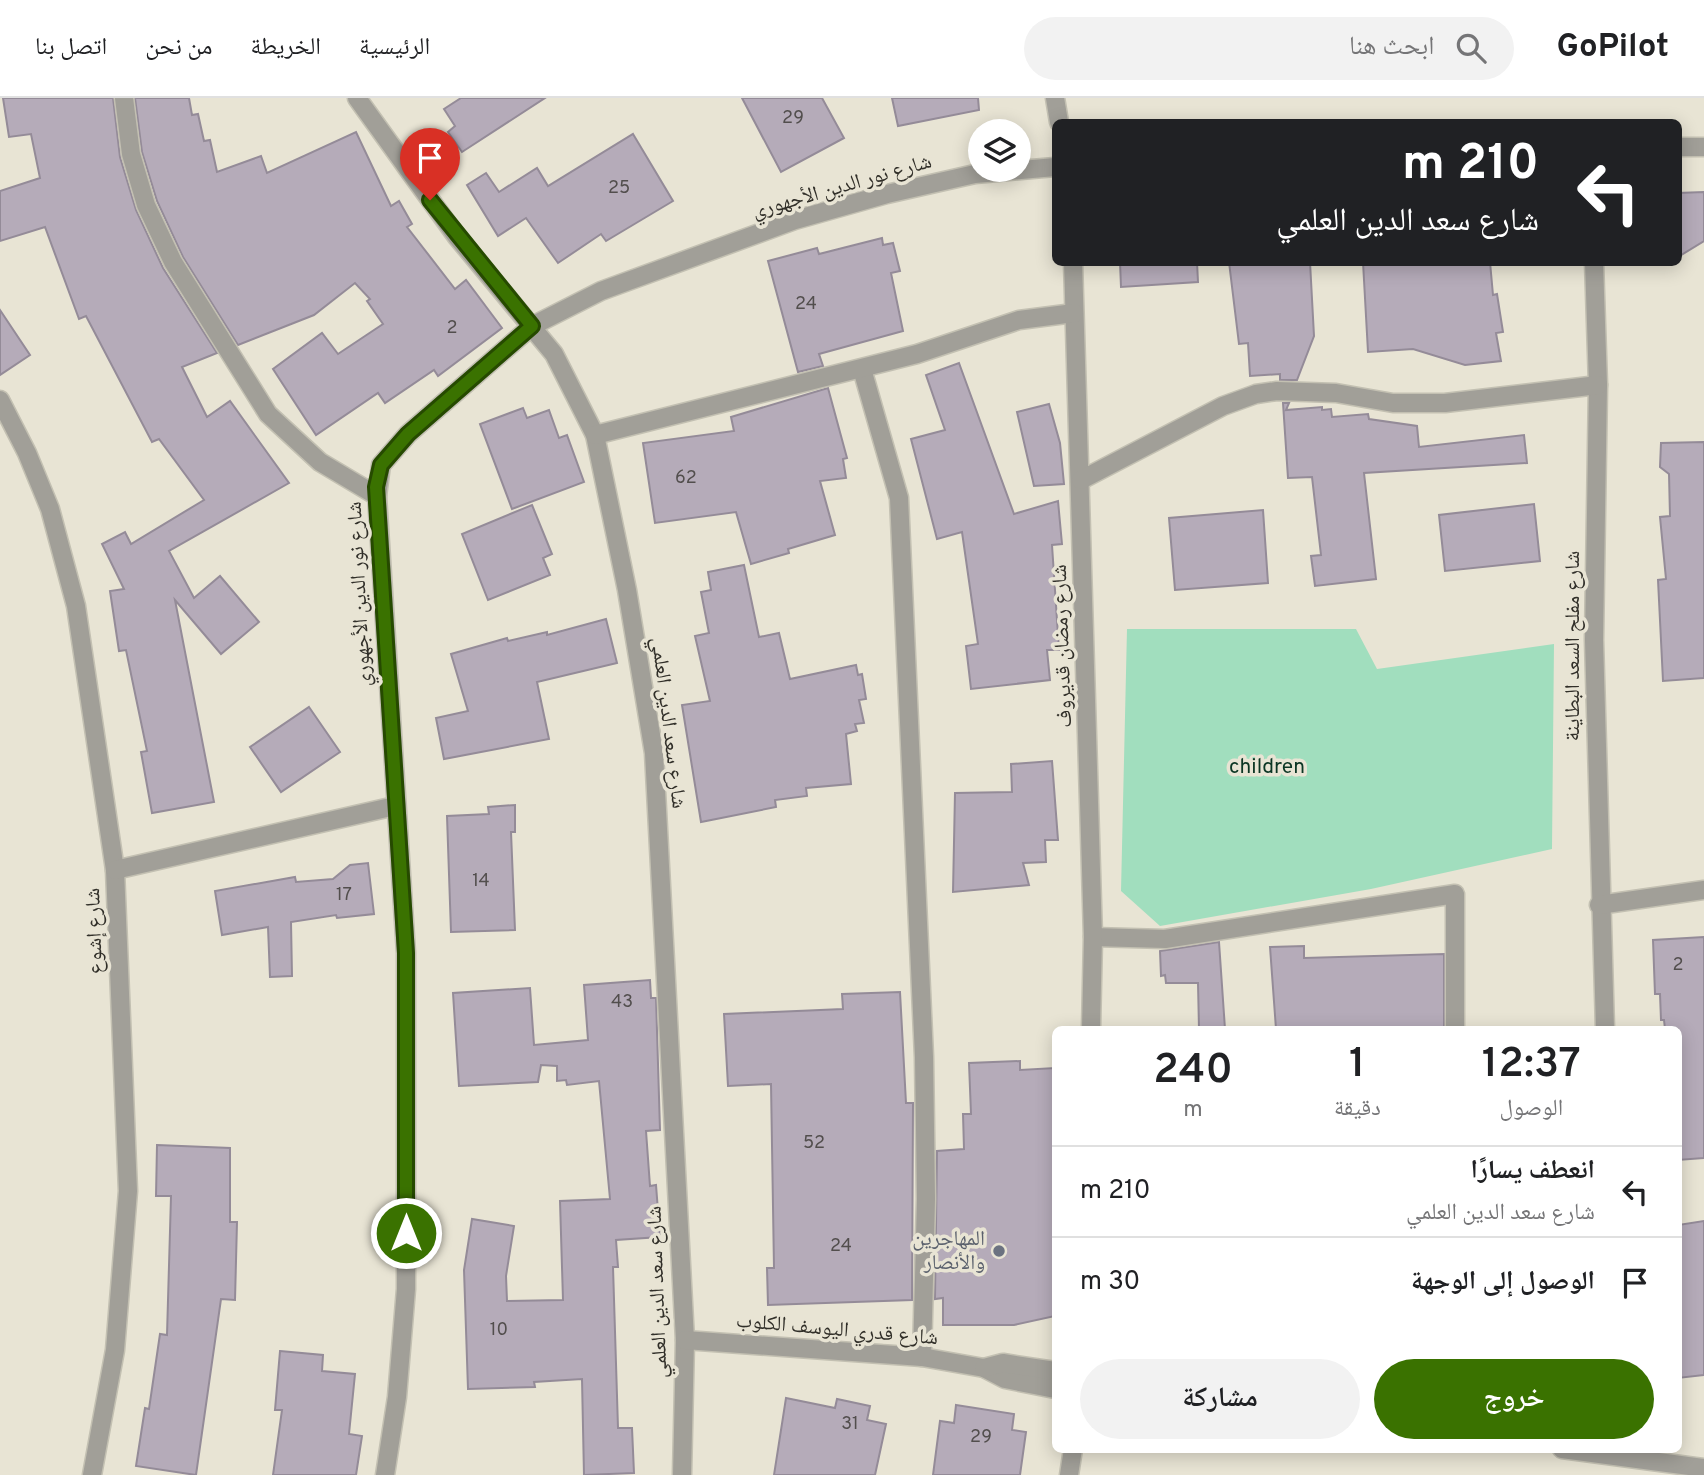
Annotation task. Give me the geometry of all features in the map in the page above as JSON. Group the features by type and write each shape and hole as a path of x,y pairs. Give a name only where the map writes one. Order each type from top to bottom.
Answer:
{"street":[{"path":"124,98 131,154 146,205 173,262 268,414 320,462 377,496"},
{"name":"شارع سعد الدين العلمي","path":"357,98 457,237 554,354 595,435 627,590 654,753 685,1340 682,1475"},
{"path":"1055,98 1058,119"},
{"path":"1682,147 1704,146"},
{"name":"شارع نور الدين الأجهوري","path":"385,1475 397,1397 406,1289 406,953 377,496 381,465 408,434 532,326 601,291 795,220 887,194 975,174 1052,167"},
{"name":"شارع رمضان قديروف","path":"1073,266 1093,937 1091,1026"},
{"name":"شارع مفلح السعد البطاينة","path":"1594,266 1598,385 1594,640 1599,905 1605,1026"},
{"path":"595,435 862,369 1019,320 1074,313"},
{"path":"862,369 899,498 925,1057 926,1199 922,1357"},
{"path":"1081,480 1223,406 1256,394 1277,391 1336,393 1393,402 1445,403 1598,385"},
{"name":"شارع إشوع","path":"0,400 27,453 50,509 76,606 115,870 128,1191 115,1350 92,1475"},
{"path":"115,870 395,806"},
{"path":"1599,905 1704,890"},
{"path":"1093,937 1166,939 1455,894 1455,1026"},
{"name":"شارع قدري اليوسف الكلوب","path":"685,1340 922,1357 984,1368 1005,1379 1052,1388"},
{"name":"شارع قدري اليوسف الكلوب","path":"984,1368 1003,1363 1052,1371"},
{"path":"1069,1475 1072,1453"},
{"path":"1624,1453 1704,1468"}],"green space":[{"name":"children","path":"1127,629 1356,629 1377,669 1554,644 1552,849 1371,889 1160,926 1121,891"}],"building":[{"path":"3,98 113,98 120,157 136,210 163,268 217,353 182,367 207,417 230,401 289,483 169,551 194,598 220,576 259,622 221,654 175,600 214,802 152,813 141,752 147,751 126,650 119,651 110,591 124,589 102,544 125,532 131,544 204,500 159,439 152,442 86,316 79,319 45,227 0,241 0,191 40,178 31,134 9,137"},
{"path":"135,98 189,98 192,115 198,114 204,141 210,140 217,172 261,156 267,173 356,132 391,206 399,201 412,224 407,227 455,289 466,280 502,328 438,376 434,370 385,403 378,393 316,435 273,369 322,333 338,354 383,324 367,301 370,299 355,283 314,315 238,345 183,257 157,201 142,152"},
{"path":"461,98 545,98 462,152 448,132 455,126 444,109"},
{"path":"742,98 822,98 844,138 781,172"},
{"path":"892,98 978,98 979,110 898,126"},
{"path":"633,134 673,201 606,241 601,234 558,263 526,218 498,236 467,185 486,173 499,192 537,168 548,186"},
{"path":"1704,192 1704,241 1682,255 1682,193"},
{"path":"882,238 883,245 893,243 900,271 891,273 903,331 819,354 823,366 798,372 768,261 817,248 819,254"},
{"path":"1120,266 1197,266 1198,282 1121,287"},
{"path":"1229,266 1310,266 1314,336 1297,380 1280,380 1280,374 1250,376 1248,343 1239,344"},
{"path":"1363,266 1490,266 1493,295 1497,294 1503,332 1496,333 1501,361 1465,365 1413,349 1368,352"},
{"path":"0,310 30,355 0,375"},
{"path":"959,363 1014,514 1058,501 1062,544 1052,545 1059,650 1047,650 1050,680 971,689 966,646 978,644 962,532 937,539 911,439 945,430 926,375"},
{"path":"828,388 847,458 843,459 846,478 820,481 835,535 788,549 789,553 751,564 736,512 655,523 643,443 734,431 731,417"},
{"path":"1283,403 1289,403 1286,410 1322,407 1322,410 1331,409 1332,417 1368,414 1369,419 1417,426 1419,447 1524,435 1527,463 1364,473 1376,579 1315,586 1311,556 1321,555 1312,477 1288,478"},
{"path":"1049,404 1060,443 1064,484 1034,486 1017,412"},
{"path":"523,408 527,418 549,410 559,438 567,435 584,482 512,509 480,424"},
{"path":"1704,442 1704,678 1663,681 1658,580 1666,579 1660,517 1670,516 1669,474 1660,467 1661,443"},
{"path":"1534,504 1540,561 1445,571 1439,515"},
{"path":"532,505 552,554 543,558 550,575 488,600 462,534"},
{"path":"1263,510 1268,583 1175,590 1169,518"},
{"path":"744,565 759,637 779,633 790,679 856,665 858,675 862,674 866,699 859,700 864,723 855,724 857,731 846,734 851,784 806,788 807,796 775,800 776,807 701,822 682,705 710,701 695,636 709,633 701,592 711,590 708,572"},
{"path":"606,619 617,663 537,682 549,739 444,759 436,718 468,711 451,654 507,638 508,641 547,632 547,635"},
{"path":"309,707 340,752 281,792 250,747"},
{"path":"1052,761 1058,840 1045,840 1046,862 1023,863 1029,885 953,892 955,793 1012,792 1011,764"},
{"path":"515,805 515,832 511,832 515,930 451,932 447,816 489,814 488,807"},
{"path":"368,863 374,914 337,918 336,915 291,922 292,976 270,977 268,927 222,935 215,891 295,877 296,882 333,879 350,865"},
{"path":"1704,937 1704,1158 1682,1160 1682,1026 1665,1026 1664,1020 1661,1020 1660,994 1655,994 1653,940"},
{"path":"1219,942 1225,1026 1199,1026 1198,983 1166,983 1165,975 1161,976 1160,951"},
{"path":"1304,946 1304,958 1444,954 1444,1026 1276,1026 1270,947"},
{"path":"650,980 651,998 656,998 660,1130 646,1131 650,1186 656,1185 660,1237 616,1240 618,1267 613,1267 618,1428 632,1428 634,1473 584,1475 582,1379 534,1382 535,1387 468,1389 464,1270 472,1219 514,1226 506,1276 507,1301 563,1300 560,1201 610,1199 599,1081 567,1085 566,1080 557,1081 557,1066 541,1065 538,1082 459,1086 453,993 530,988 534,1045 588,1040 584,985"},
{"path":"900,992 906,1103 913,1103 912,1300 768,1305 767,1268 774,1268 771,1084 728,1086 724,1014 843,1009 842,994"},
{"path":"1020,1061 1020,1070 1052,1068 1052,1317 1014,1325 943,1325 943,1298 935,1299 937,1151 964,1149 963,1114 971,1114 969,1063"},
{"path":"157,1145 230,1148 230,1222 237,1222 235,1300 221,1299 196,1475 136,1466 145,1408 149,1409 160,1334 167,1335 171,1196 156,1196"},
{"path":"1704,1221 1704,1375 1682,1378 1682,1224"},
{"path":"280,1351 323,1355 322,1371 355,1374 349,1434 362,1436 356,1475 273,1475 282,1410 275,1410"},
{"path":"786,1398 835,1408 837,1399 870,1406 867,1420 886,1424 875,1475 774,1475"},
{"path":"956,1405 1014,1414 1012,1430 1026,1432 1020,1475 933,1475 940,1421 954,1423"}],"place":[{"name":"المهاجرين والأنصار","path":"999,1251"}],"route":[{"path":"406,1233 406,953 376,487 381,465 408,434 532,326 457,237 430,200"}]}
